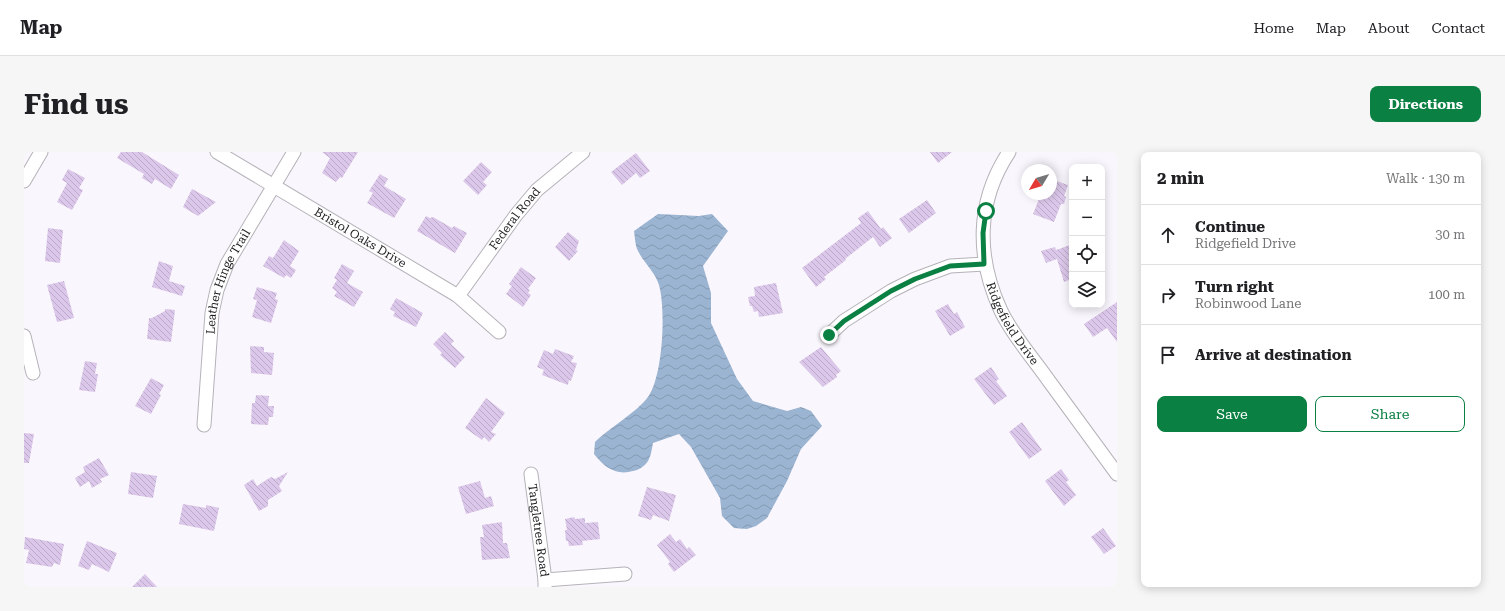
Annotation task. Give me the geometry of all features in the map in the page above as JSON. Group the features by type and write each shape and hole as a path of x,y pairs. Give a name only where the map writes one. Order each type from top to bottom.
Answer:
{"street":[{"path":"24,181 41,152"},
{"name":"Bristol Oaks Drive","path":"217,152 458,296 498,332"},
{"name":"Leather Hinge Trail","path":"204,425 212,313 217,290 227,264 294,152"},
{"name":"Federal Road","path":"458,296 516,214 556,174 583,152"},
{"name":"Ridgefield Drive","path":"1009,152 998,169 989,190 983,233 984,264 1001,311 1011,328 1117,474"},
{"path":"829,335 844,321 891,291 915,279 950,266 984,264"},
{"path":"24,336 33,373"},
{"name":"Tangletree Road","path":"531,474 545,584"},
{"path":"545,584 625,574"}],"water":[{"path":"658,214 699,216 712,214 728,231 703,266 711,293 711,323 737,379 753,401 787,411 801,407 811,411 822,426 801,449 787,481 767,518 756,526 747,529 734,528 722,516 720,498 691,447 679,434 653,443 648,461 640,469 627,472 616,471 602,463 594,454 595,442 637,409 648,397 657,374 663,326 661,296 657,280 637,249 634,231"}],"building":[{"path":"121,152 142,152 179,175 171,189 155,179 152,184 142,178 144,174 117,158"},
{"path":"322,152 358,152 342,178 340,177 336,182 322,173 330,158"},
{"path":"930,152 952,152 938,163"},
{"path":"636,153 650,171 640,178 636,173 622,185 611,172"},
{"path":"481,162 492,172 483,182 487,185 478,195 463,181"},
{"path":"68,169 85,178 79,188 83,190 72,210 57,202 67,183 62,180"},
{"path":"380,174 388,179 384,186 406,199 394,218 367,203 373,193 369,191"},
{"path":"1057,181 1068,185 1064,196 1066,197 1064,204 1061,204 1054,222 1033,214 1039,200 1057,200"},
{"path":"192,189 216,202 198,216 183,207"},
{"path":"927,200 936,213 909,233 899,219"},
{"path":"868,211 881,229 883,227 892,238 880,247 873,237 824,277 826,279 816,287 802,268 861,223 858,218"},
{"path":"426,216 430,218 433,217 452,228 454,226 467,233 455,253 417,231"},
{"path":"48,228 63,230 60,263 45,261"},
{"path":"568,232 579,241 576,250 578,251 569,261 555,247"},
{"path":"284,240 299,251 290,266 296,270 291,278 286,275 284,278 263,266 269,256 273,258"},
{"path":"1069,245 1069,280 1064,282 1057,259 1046,263 1041,251 1055,247 1056,250"},
{"path":"159,261 173,266 169,281 185,286 182,296 152,287"},
{"path":"342,264 354,271 347,283 363,292 354,307 334,296 337,292 332,288 337,280 334,278"},
{"path":"521,267 536,278 528,289 530,290 528,293 531,295 523,307 506,294 512,286 509,284"},
{"path":"64,281 74,318 57,322 47,285"},
{"path":"776,283 783,313 759,317 758,311 754,312 752,306 750,306 748,297 755,296 754,287"},
{"path":"257,287 277,293 275,299 278,300 271,323 252,317 257,300 253,299"},
{"path":"396,298 423,313 416,327 393,316 395,312 390,309"},
{"path":"1117,302 1117,342 1107,328 1093,337 1084,324"},
{"path":"948,304 954,314 957,312 965,327 950,336 935,311"},
{"path":"165,309 175,310 171,342 147,339 149,318 152,318 165,311"},
{"path":"445,332 454,341 451,344 465,357 455,368 440,355 442,353 433,344"},
{"path":"250,346 264,347 264,352 274,353 272,375 251,373"},
{"path":"821,347 841,371 836,375 837,377 823,387 799,362"},
{"path":"555,349 574,356 571,362 577,363 571,381 569,380 568,385 542,375 544,370 537,367 544,350 553,354"},
{"path":"85,361 97,363 95,374 98,374 95,392 79,390"},
{"path":"991,367 999,379 996,381 1007,396 994,405 974,379"},
{"path":"151,378 164,385 159,394 161,395 151,414 135,406"},
{"path":"256,395 269,396 268,406 274,406 273,417 269,417 268,425 251,424 252,403 255,403"},
{"path":"486,398 505,413 491,432 496,434 489,442 484,437 482,440 465,428"},
{"path":"1022,422 1042,450 1029,459 1009,432"},
{"path":"24,433 34,434 29,463 24,463"},
{"path":"99,458 109,475 100,479 102,482 92,488 89,481 80,487 75,478 85,472 83,467"},
{"path":"1061,469 1069,480 1066,482 1076,495 1064,506 1045,481"},
{"path":"131,472 157,476 153,498 128,494"},
{"path":"288,472 279,486 282,491 268,500 268,506 259,511 244,485 253,479 257,486 271,477 275,479"},
{"path":"480,481 485,498 491,496 494,506 466,514 458,487"},
{"path":"647,487 676,495 669,521 653,515 651,520 638,516"},
{"path":"183,504 206,508 206,505 219,508 214,531 179,524"},
{"path":"574,517 575,519 585,518 585,523 598,522 600,539 582,541 583,545 569,546 568,541 566,541 565,530 567,530 565,519"},
{"path":"502,522 503,543 507,543 510,558 482,560 480,537 484,537 482,525"},
{"path":"1103,528 1116,546 1104,554 1091,537"},
{"path":"670,534 676,542 680,539 687,549 689,547 696,555 674,572 668,564 670,562 657,545"},
{"path":"25,537 64,544 60,565 54,563 52,567 26,563 29,550 24,549"},
{"path":"87,541 117,553 109,572 92,564 89,570 78,566"},
{"path":"145,574 157,587 132,587"}],"route":[{"path":"829,335 844,321 891,291 915,279 950,266 984,264 983,233 986,211"}]}
